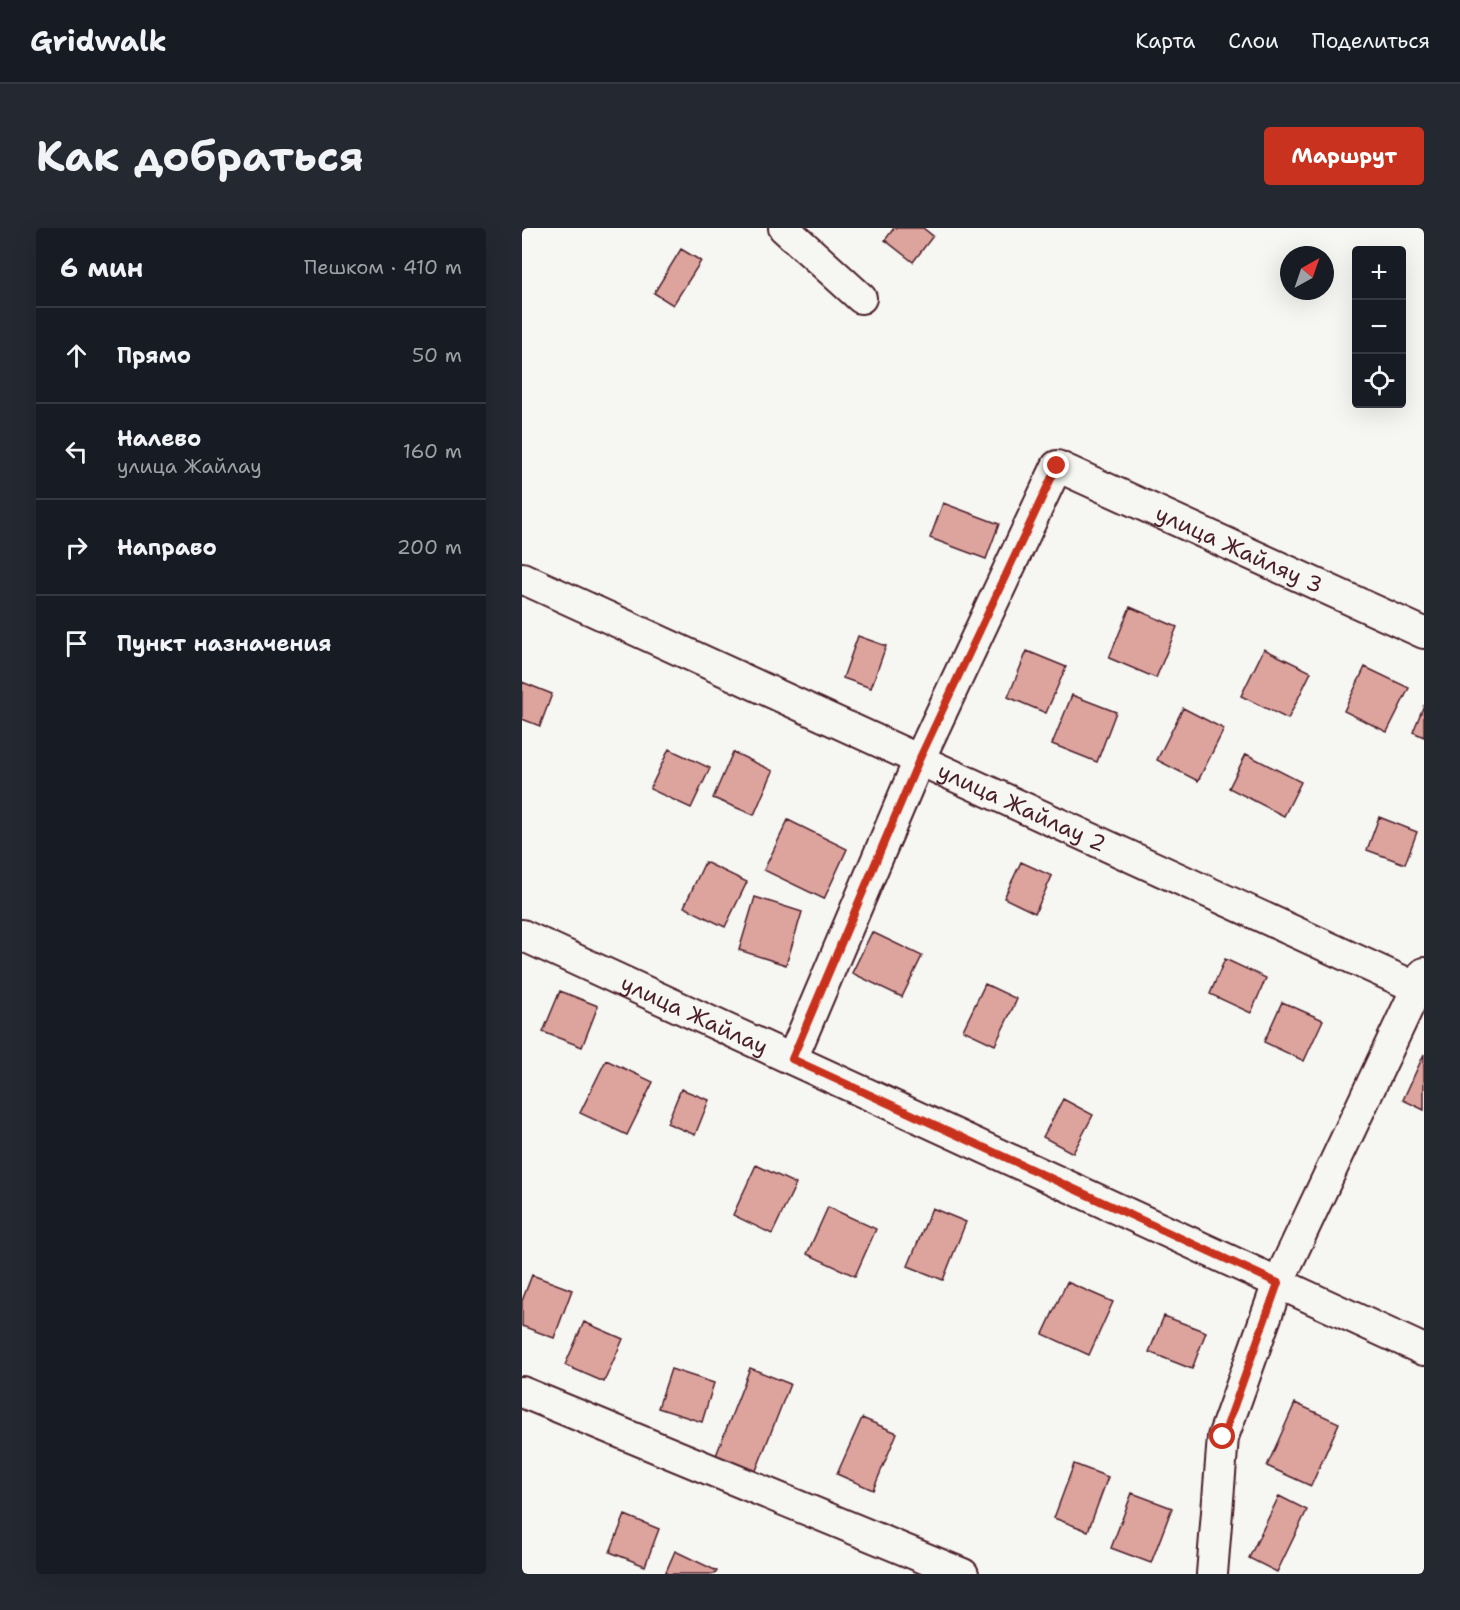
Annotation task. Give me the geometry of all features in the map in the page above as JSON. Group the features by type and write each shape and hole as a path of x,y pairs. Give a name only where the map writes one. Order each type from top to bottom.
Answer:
{"street":[{"path":"784,228 861,297"},
{"name":"улица Жайляу 3","path":"919,760 1057,466 1424,633"},
{"name":"улица Жайлау 2","path":"522,578 919,760 1422,984"},
{"path":"792,1059 919,760"},
{"name":"улица Жайлау","path":"522,935 1424,1350"},
{"path":"1212,1574 1223,1437 1278,1283 1422,984"},
{"path":"522,1392 963,1574"}],"building":[{"path":"894,228 923,228 933,236 913,262 885,240"},
{"path":"681,249 701,261 673,305 654,293"},
{"path":"943,503 999,524 986,559 930,538"},
{"path":"1130,607 1177,627 1156,678 1109,658"},
{"path":"858,636 886,646 871,688 843,678"},
{"path":"1264,649 1311,672 1288,719 1241,696"},
{"path":"1027,651 1066,667 1046,713 1008,697"},
{"path":"1365,667 1409,688 1387,732 1344,711"},
{"path":"522,682 552,694 540,726 522,719"},
{"path":"1072,695 1116,712 1097,762 1052,744"},
{"path":"1424,705 1424,737 1413,732"},
{"path":"1183,708 1224,729 1198,781 1157,760"},
{"path":"669,749 710,768 691,808 650,789"},
{"path":"733,752 773,771 754,815 713,798"},
{"path":"1246,754 1301,782 1284,816 1229,788"},
{"path":"1379,817 1417,832 1405,864 1367,850"},
{"path":"788,820 847,849 824,899 764,870"},
{"path":"705,862 747,882 725,927 684,907"},
{"path":"1021,862 1052,876 1035,913 1004,898"},
{"path":"755,897 802,912 786,965 739,950"},
{"path":"872,932 922,956 902,997 852,973"},
{"path":"1225,959 1266,978 1251,1013 1210,994"},
{"path":"985,984 1017,999 995,1045 963,1030"},
{"path":"560,991 598,1006 582,1047 543,1032"},
{"path":"1282,1002 1323,1020 1304,1061 1264,1042"},
{"path":"1424,1054 1424,1110 1403,1100"},
{"path":"606,1060 653,1082 627,1135 580,1113"},
{"path":"681,1089 709,1100 695,1135 667,1123"},
{"path":"1063,1099 1093,1115 1073,1153 1043,1137"},
{"path":"756,1165 796,1184 772,1234 733,1215"},
{"path":"828,1207 876,1229 855,1276 807,1254"},
{"path":"932,1208 966,1222 943,1280 908,1266"},
{"path":"532,1275 572,1290 554,1338 522,1326 522,1301"},
{"path":"1067,1282 1113,1302 1089,1355 1043,1334"},
{"path":"1164,1316 1206,1332 1192,1369 1149,1352"},
{"path":"584,1322 623,1339 604,1382 565,1365"},
{"path":"750,1368 790,1384 755,1473 715,1458"},
{"path":"671,1369 714,1383 702,1422 658,1408"},
{"path":"1295,1403 1339,1423 1311,1486 1267,1466"},
{"path":"862,1418 897,1433 873,1490 837,1474"},
{"path":"1074,1464 1108,1477 1088,1531 1054,1518"},
{"path":"1132,1493 1172,1508 1151,1563 1111,1548"},
{"path":"1279,1496 1307,1510 1277,1572 1249,1558"},
{"path":"625,1515 659,1529 645,1566 610,1552"},
{"path":"675,1551 717,1571 715,1574 665,1574"}],"route":[{"path":"1057,466 919,760 792,1059 1278,1283 1223,1437"}]}
